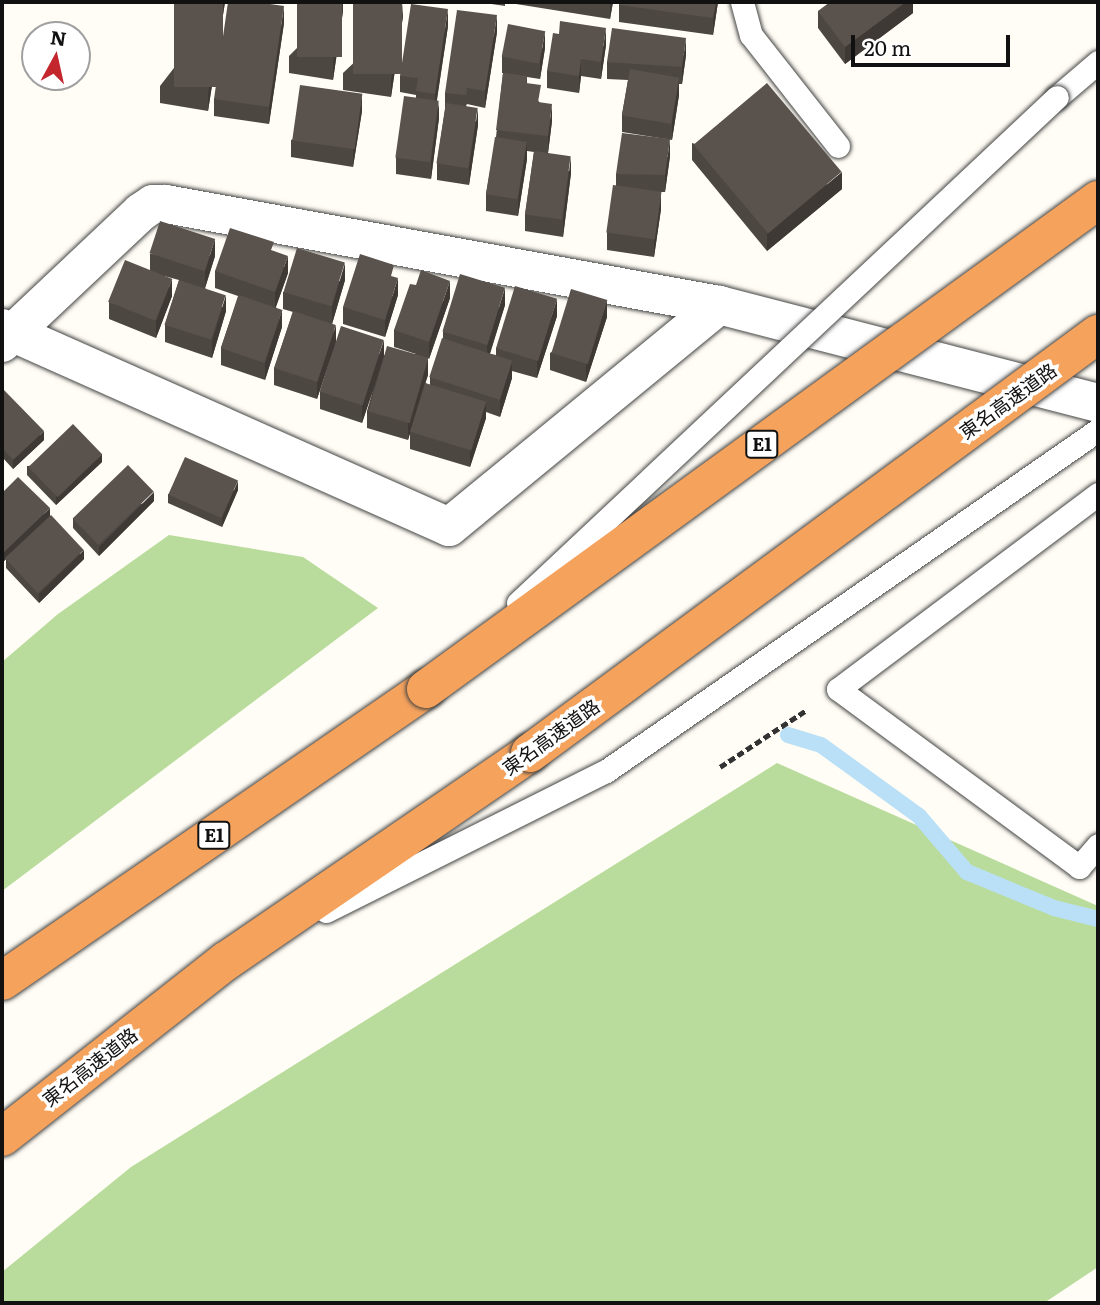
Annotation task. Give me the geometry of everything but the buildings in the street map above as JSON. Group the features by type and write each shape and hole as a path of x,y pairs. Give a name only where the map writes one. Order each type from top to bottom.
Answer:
{"highway":[{"name":"E1","path":"2,981 426,689 1098,200"},
{"name":"東名高速道路","path":"2,1137 226,961 530,753 1098,334"}],"street":[{"path":"719,305 449,527 5,335 153,204 719,305 1098,403"}],"lane":[{"path":"742,2 751,35 838,146"},
{"path":"426,689 1057,97 1098,62"},
{"path":"226,961 606,772 1098,430"},
{"path":"1098,494 838,689 1079,867 1098,845"}],"path":[{"path":"720,767 838,689"}],"green space":[{"path":"169,535 303,557 378,608 2,891 2,662 58,614"},
{"path":"777,763 1098,906 1098,1267 1044,1303 2,1303 2,1272 131,1167"}],"waterway":[{"path":"788,735 821,745 919,816 967,872 1054,908 1098,919"}]}
